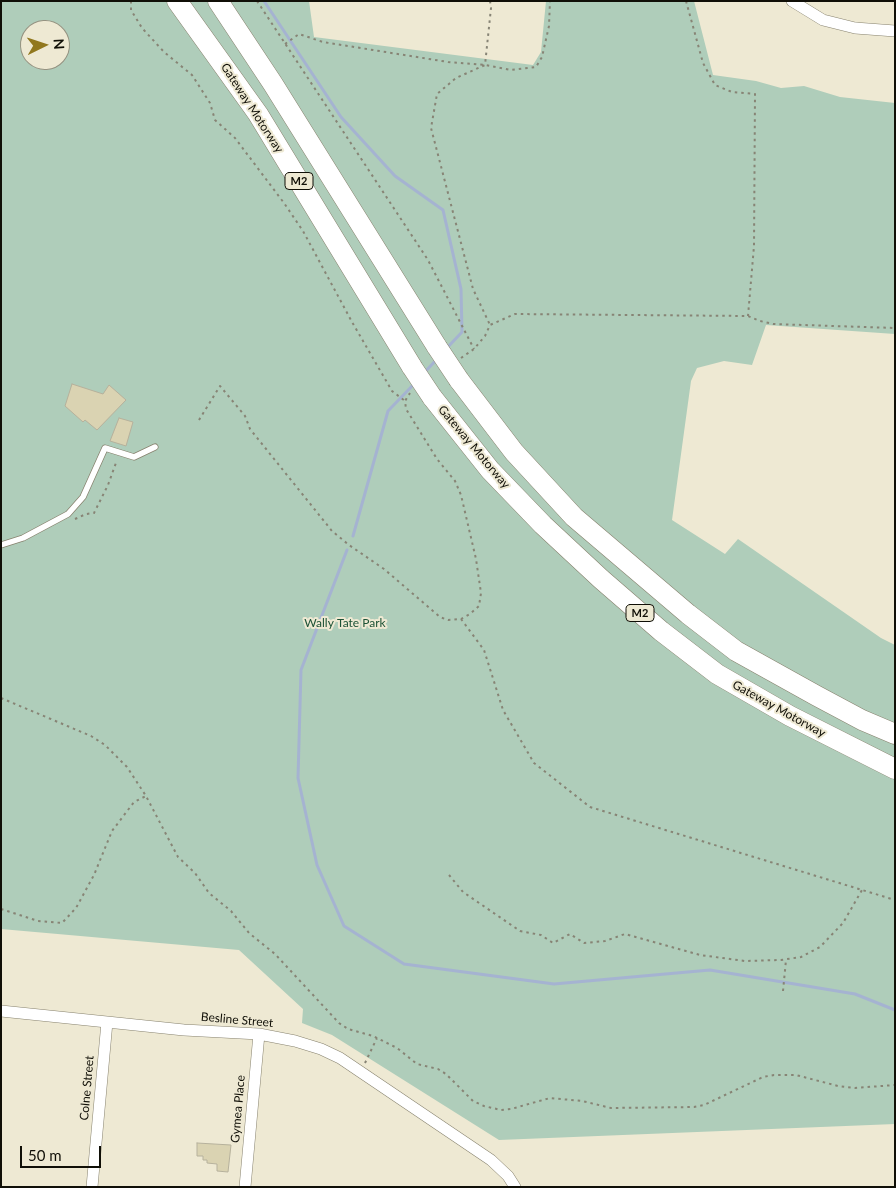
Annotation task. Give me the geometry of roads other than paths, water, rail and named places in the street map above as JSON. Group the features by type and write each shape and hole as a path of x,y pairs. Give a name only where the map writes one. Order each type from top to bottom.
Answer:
{"highway":[{"name":"Gateway Motorway","path":"177,1 258,114 412,366 425,392 490,470 543,526 661,631 717,674 790,716 895,769"},
{"name":"M2","path":"218,1 273,84 459,380 514,452 574,517 688,614 736,651 862,720 895,734"}],"street":[{"path":"792,1 823,20 855,28 895,31"},
{"name":"Besline Street","path":"1,1011 184,1030 259,1034 321,1048 340,1058 492,1160 508,1176 515,1187"},
{"name":"Colne Street","path":"92,1187 108,1022"},
{"name":"Gymea Place","path":"245,1187 259,1034"}],"lane":[{"path":"1,544 23,538 68,514 82,497 105,448 134,457 155,446"}],"waterway":[{"path":"264,1 341,117 395,176 443,210 461,289 462,332 446,349"},
{"path":"424,373 437,359"},
{"path":"353,536 388,411 415,383"},
{"path":"347,550 301,670 298,778 317,865 344,926 404,964 554,984 710,970 855,994 895,1010"}],"park label":[{"name":"Wally Tate Park","path":"345,623"}]}
